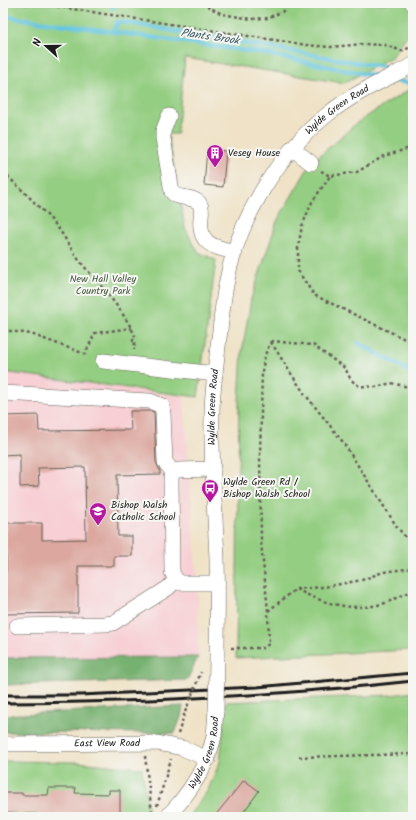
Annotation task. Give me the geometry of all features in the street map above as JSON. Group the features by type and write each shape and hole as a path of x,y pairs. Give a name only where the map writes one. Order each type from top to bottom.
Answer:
{"street":[{"name":"Wylde Green Road","path":"157,817 181,802 208,759 214,736 216,711 217,583 212,412 215,374 226,286 238,243 248,219 265,186 292,148 328,113 366,88 411,66"},
{"path":"169,116 163,131 163,138 172,192 177,196 196,201 201,205 201,227 207,242 213,246 235,252"},
{"path":"292,148 311,164"},
{"path":"103,361 215,374"},
{"path":"3,393 143,401 159,404 162,406 163,413 165,462 173,472"},
{"path":"173,472 179,470 213,469"},
{"path":"173,472 171,477 172,572 176,580 181,583 217,583"},
{"path":"17,626 113,623 168,588 176,580"},
{"name":"East View Road","path":"3,744 157,743 182,748 208,759"}],"path":[{"path":"33,3 307,45 331,47 363,44 385,45 402,51 413,46"},
{"path":"202,3 222,14 251,19 267,18 282,12 290,3"},
{"path":"413,147 384,156 357,172 330,176 312,202 302,226 298,248 298,271 314,295 413,343"},
{"path":"3,172 55,225 78,259 116,305 135,336 133,336 133,341 135,341 131,364"},
{"path":"3,330 31,334 85,354 95,333 131,328"},
{"path":"271,341 313,345 345,368 351,380 359,386 376,387 392,383 413,388"},
{"path":"271,341 304,393 343,442 397,526 413,546"},
{"path":"229,648 263,648 269,644 268,611 261,542 260,456 262,371 264,356 271,341"},
{"path":"268,611 296,589 362,580 383,572 413,568"},
{"path":"296,589 329,604 356,608 383,604 404,593 413,591"},
{"path":"185,712 202,669"},
{"path":"150,754 145,754 157,817"},
{"path":"299,756 413,754"},
{"path":"157,817 155,812 171,758 166,755"}],"shaded area":[{"name":"Bishop Walsh Catholic School","path":"3,372 184,397 198,595 198,657 3,658"}],"green space":[{"name":"New Hall Valley Country Park","path":"3,3 413,3 413,26 393,56 344,83 185,58 177,134 168,134 185,228 198,252 216,260 198,397 3,372"},
{"path":"413,87 413,650 236,658 239,401 242,352 251,299 277,221 311,163 358,122"},
{"path":"198,657 187,680 3,685 3,658"},
{"path":"413,692 413,817 188,817 208,790 220,762 226,702 391,695"},
{"path":"183,706 181,717 175,733 3,732 3,715"},
{"path":"3,761 77,762 142,768 149,815 147,817 3,817"}],"building":[{"name":"Vesey House","path":"207,150 226,151 223,187 204,185"},
{"path":"130,411 154,412 156,462 160,471 160,474 117,475 118,536 132,536 132,556 114,556 114,566 78,566 78,613 3,614 3,573 6,572 6,523 42,523 42,540 86,539 85,467 38,468 39,486 20,487 20,454 3,455 3,416 38,415 39,431 131,430"},
{"path":"244,780 259,791 240,817 214,817"},
{"path":"49,788 76,788 75,793 109,794 109,790 120,790 120,816 37,817 37,814 3,813 3,793 48,795"}],"waterway":[{"path":"113,3 113,8"},
{"name":"Plants Brook","path":"3,16 262,53 380,77"},
{"path":"114,32 116,23 122,22 394,69"},
{"name":"Plants Brook","path":"393,80 413,84"},
{"path":"358,343 413,373"}],"railway":[{"path":"3,695 81,695 257,687 413,673"},
{"path":"3,703 157,700 311,691 413,681"}],"place":[{"name":"Vesey House","path":"215,168"},
{"name":"Wylde Green Rd / Bishop Walsh School","path":"210,503"},
{"name":"Bishop Walsh Catholic School","path":"98,526"}]}
